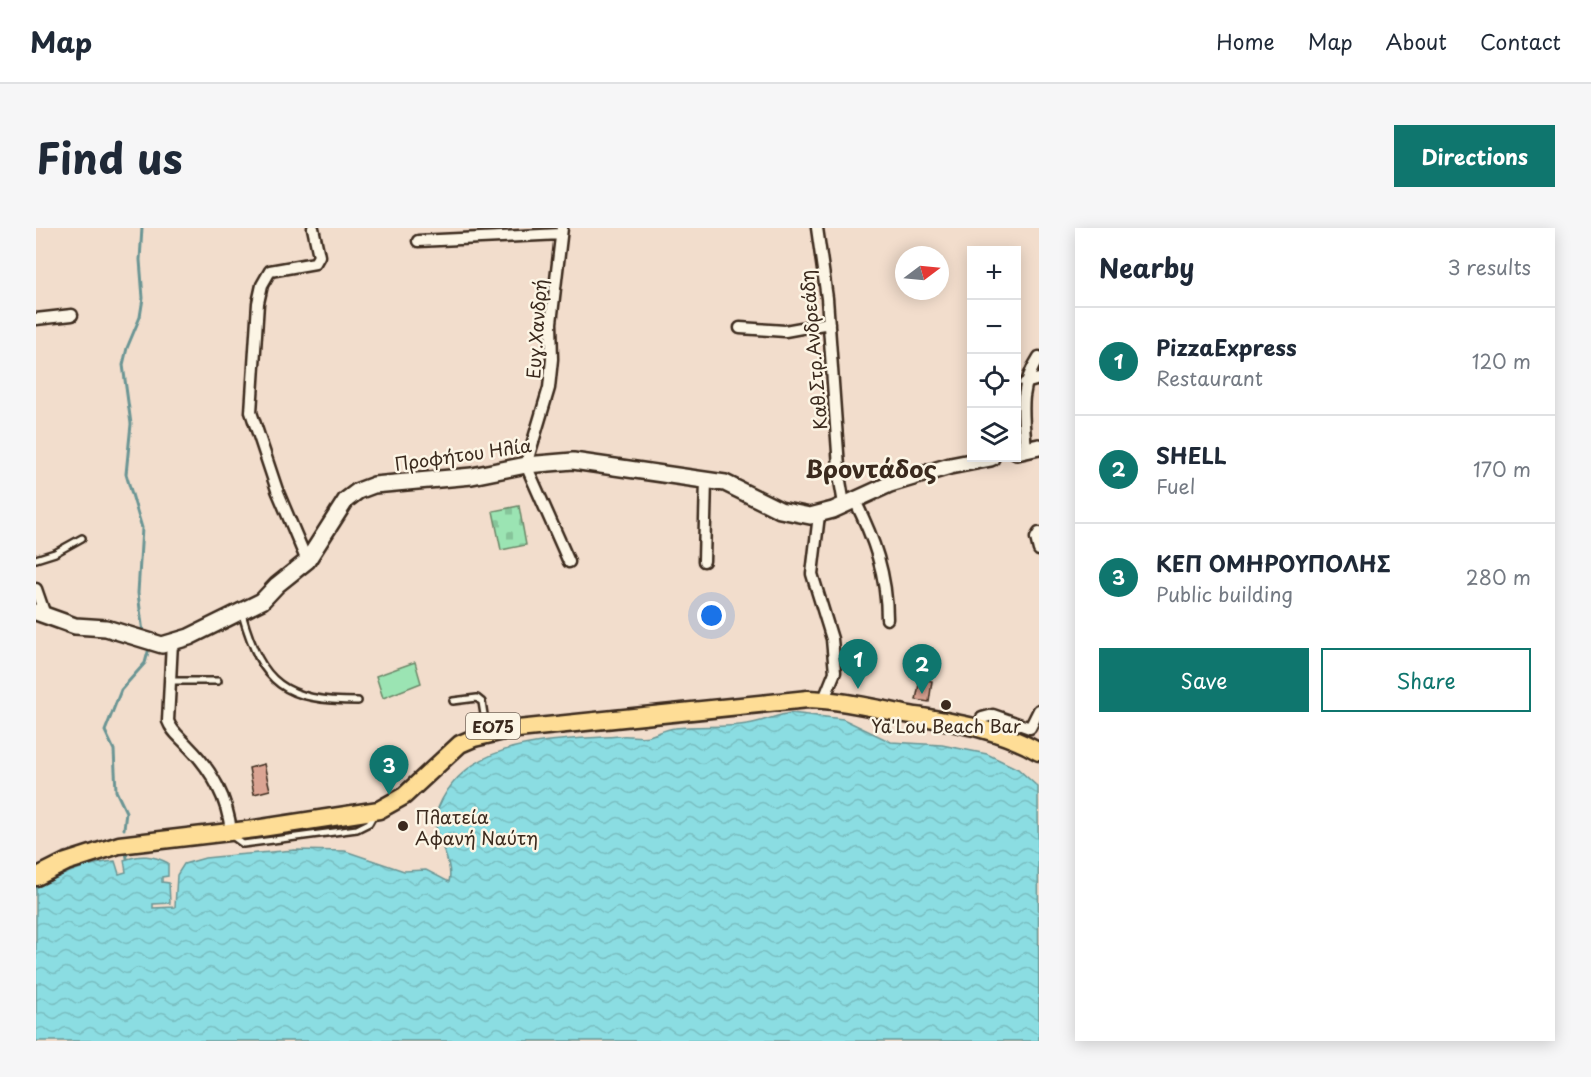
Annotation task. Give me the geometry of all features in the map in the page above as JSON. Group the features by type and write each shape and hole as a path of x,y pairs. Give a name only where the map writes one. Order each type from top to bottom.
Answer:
{"main road":[{"name":"ΕΟ75","path":"36,877 66,862 113,846 376,804 399,792 457,739 486,727 648,707 799,692 1008,729 1039,744"},
{"name":"ΕΟ75","path":"36,869 63,856 107,841 375,811 404,796 460,744 494,732 825,696"},
{"name":"ΕΟ75","path":"979,725 1039,752"}],"street":[{"path":"307,561 277,490 251,412 258,303 262,285 270,271 315,263 319,256 314,228"},
{"name":"Καθ.Στρ.Ανδρεάδη","path":"817,228 829,323 840,482 849,502 869,528 885,586 887,619"},
{"path":"418,241 562,231"},
{"name":"Ευγ.Χανδρή","path":"526,465 549,388 552,359 551,323 562,231"},
{"path":"36,319 72,315"},
{"path":"740,328 784,331 829,323"},
{"path":"1027,449 1023,412 1024,383 1039,357"},
{"path":"1024,383 1039,379"},
{"name":"Προφήτου Ηλία","path":"40,613 75,626 106,628 162,645 172,642 241,613 262,601 277,585 307,561 339,508 358,491 375,485 472,476 526,465 573,461 733,485 780,510 794,514 819,515 890,484 971,462"},
{"path":"526,465 569,562"},
{"path":"704,561 705,479"},
{"path":"819,515 812,574 832,639 835,657 835,672 825,696"},
{"path":"1039,533 1036,538 1039,550"},
{"path":"36,589 40,613"},
{"path":"172,642 167,712 170,728 202,761 214,778 228,813 230,828"},
{"path":"979,725 985,716 993,715 1034,730 1039,710"}],"lane":[{"path":"36,559 55,554 82,538"},
{"path":"241,613 259,662 277,681 296,693 320,701 358,701"},
{"path":"169,681 218,681"},
{"path":"453,701 474,698 480,700 486,727"}],"green space":[{"path":"519,506 526,545 501,550 493,511"},
{"path":"415,662 421,683 383,698 376,676"}],"water":[{"path":"791,713 843,719 891,742 942,745 987,754 1018,769 1038,787 1039,1041 36,1041 36,887 55,878 84,867 115,861 119,874 126,872 124,860 141,856 157,858 168,863 168,876 162,877 162,882 169,883 170,903 153,904 153,908 175,907 177,875 184,864 205,858 295,850 345,851 404,871 426,870 449,882 448,864 436,826 438,808 452,784 470,767 492,755 542,742 624,736 646,737 668,729 747,724"}],"building":[{"path":"920,679 932,681 929,702 916,700"},
{"path":"264,764 270,790 254,794 249,768"}],"waterway":[{"path":"142,228 140,260 143,298 140,317 127,348 123,365 131,424 126,474 142,528 138,593 143,633"},
{"path":"124,829 126,812 116,791 114,750 105,731 121,690 145,663 148,652"},
{"path":"126,852 127,858"}],"place":[{"name":"PizzaExpress","path":"858,689"},
{"name":"SHELL","path":"922,694"},
{"name":"Ya'Lou Beach Bar","path":"946,705"},
{"name":"ΚΕΠ ΟΜΗΡΟΥΠΟΛΗΣ","path":"389,795"},
{"name":"Πλατεία Αφανή Ναύτη","path":"403,826"}],"district":[{"name":"Βροντάδος","path":"871,468"}]}
